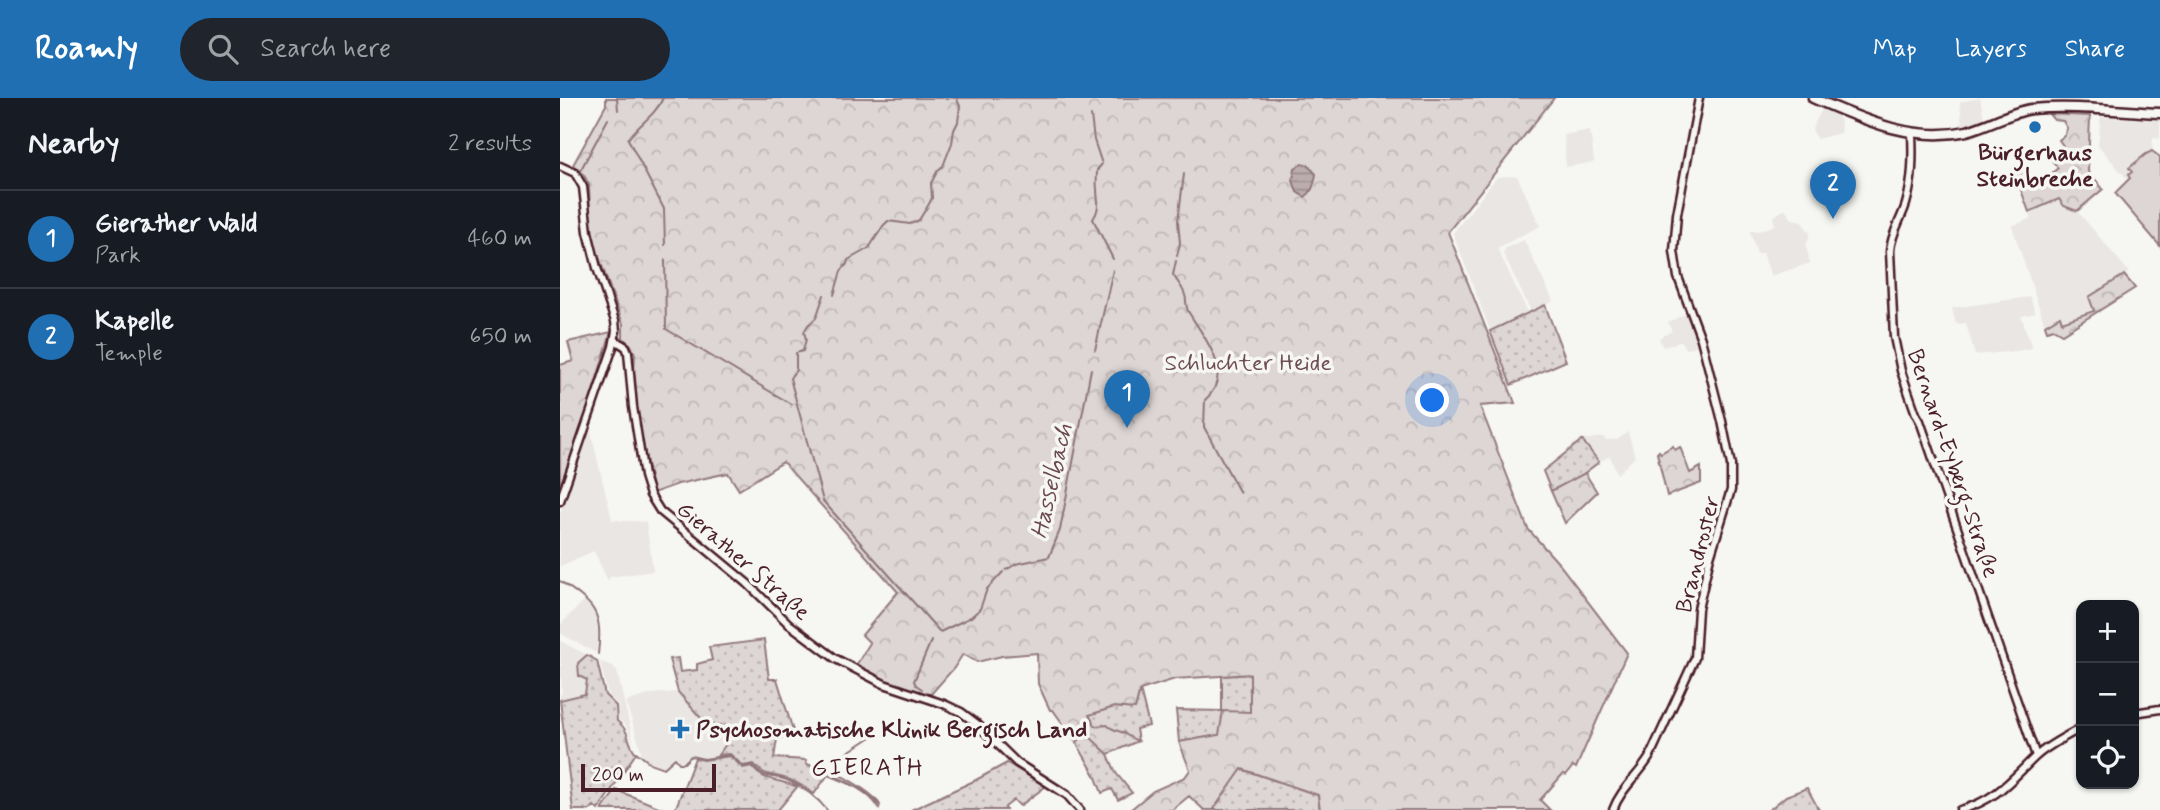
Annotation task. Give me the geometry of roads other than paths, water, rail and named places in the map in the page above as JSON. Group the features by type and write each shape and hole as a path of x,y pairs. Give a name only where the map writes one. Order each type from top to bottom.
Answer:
{"main road":[{"path":"1814,98 1871,122 1912,133 1932,134 1964,131 2036,109 2160,113"}],"street":[{"name":"Brandroster","path":"1614,810 1617,800 1649,758 1695,658 1698,609 1710,557 1728,503 1732,478 1712,381 1701,339 1678,277 1674,251 1677,214 1699,98"},
{"name":"Bernard-Eyberg-Straße","path":"1912,133 1912,180 1890,251 1896,351 2036,756"},
{"name":"Gierather Straße","path":"560,166 575,173 583,187 588,232 615,321 615,340 626,347 628,352 644,476 650,495 660,511 740,576 774,611 815,644 852,668 884,684 961,712 1017,763 1067,794 1080,810"},
{"path":"560,501 615,340"},
{"path":"2139,712 2160,709"},
{"path":"1960,810 1988,800 2004,789 2036,756 2076,730"}],"waterway":[{"path":"617,98 618,110"},
{"path":"663,98 656,110 628,139 664,209 665,245"},
{"path":"834,295 841,271 848,260 869,248 888,221 910,224 919,220 932,198 931,183 943,166 952,143 960,106 957,100"},
{"name":"Hasselbach","path":"1091,116 1094,140 1102,164 1097,170 1098,208 1093,219 1113,259"},
{"path":"579,173 608,119"},
{"path":"1177,256 1184,174"},
{"path":"665,260 666,329 791,404"},
{"path":"1176,261 1173,275 1183,290 1188,311 1208,343 1217,366 1218,378 1214,389 1205,400 1204,427 1240,493"},
{"name":"Hasselbach","path":"1095,350 1113,270"},
{"path":"824,295 816,318 804,332 806,339 803,351 796,353 796,370 790,378 823,501 940,632 971,617 980,609 987,589 1003,572"},
{"name":"Hasselbach","path":"1006,570 1016,564 1049,557 1060,530 1091,369"},
{"path":"560,581 581,596 594,610 599,627 598,654"},
{"name":"Hasselbach","path":"922,689 914,681 931,641"},
{"name":"Hasselbach","path":"836,767 848,752 874,735"},
{"path":"636,752 650,763 664,768 675,758 679,763 684,763 691,756 704,759 730,755 743,767 753,765 764,775 787,780 798,786 814,796 827,810"},
{"name":"Hasselbach","path":"831,774 863,790 878,804"}],"place":[{"name":"Bürgerhaus Steinbreche","path":"2035,127"},
{"name":"Kapelle","path":"1833,219"},
{"name":"Gierather Wald","path":"1127,428"},
{"name":"Psychosomatische Klinik Bergisch Land","path":"680,729"}],"district":[{"name":"GIERATH","path":"868,767"}],"park label":[{"name":"Schluchter Heide","path":"1248,362"}]}
